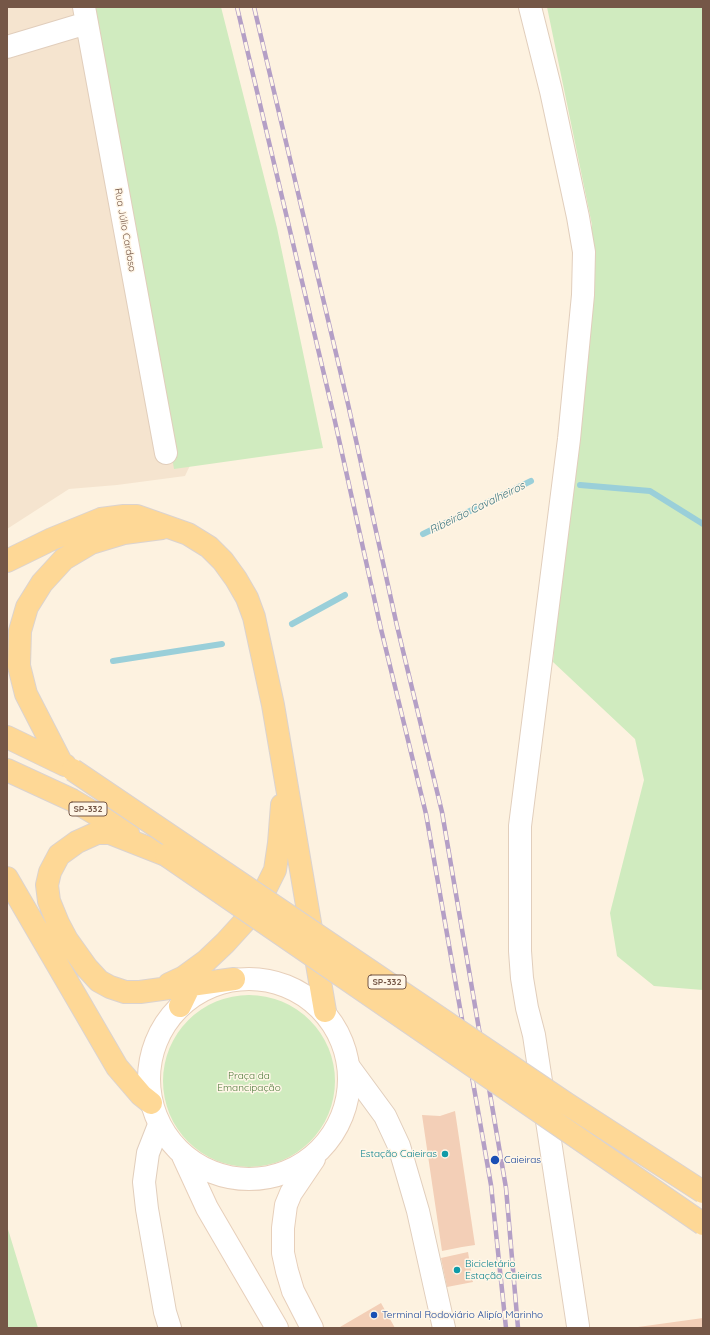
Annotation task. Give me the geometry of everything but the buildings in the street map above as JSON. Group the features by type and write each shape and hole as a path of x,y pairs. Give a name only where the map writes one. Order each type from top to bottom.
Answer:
{"main road":[{"path":"7,561 52,539 101,519 124,516 137,516 188,534 209,547 224,561 247,598 254,617 273,705 286,776 325,1011"},
{"path":"67,766 26,694 19,666 20,631 28,607 42,583 64,559 91,543 124,533 170,527"},
{"name":"SP-332","path":"7,737 67,766 560,1100 703,1192"},
{"name":"SP-332","path":"7,770 72,800 166,855 703,1224"},
{"path":"180,1006 194,976 206,961 245,921 264,892 274,870 280,843 280,814 286,776"},
{"path":"166,855 110,833 97,833 77,842 59,856 50,872 47,885 49,901 67,940 87,968 99,981 110,987 125,992 140,992 234,979"},
{"path":"7,878 117,1067 136,1090 151,1103"},
{"path":"157,989 184,976 206,961"}],"street":[{"path":"530,7 551,91 577,210 584,252 583,295 568,439 520,834 520,951 522,978 527,1008 534,1035 578,1326"},
{"path":"7,46 86,15"},
{"name":"Rua Júlio Cardoso","path":"86,15 166,453"},
{"path":"277,1328 207,1208 183,1156 159,1124 151,1103 148,1070 157,1037 176,1009 202,989 234,979 268,979 299,991 325,1011 341,1038 349,1068 348,1099 337,1128 317,1153 291,1193 286,1205 283,1228 283,1253 286,1271 293,1291 312,1328"},
{"path":"349,1068 384,1116 399,1146 418,1211 444,1328"},
{"path":"159,1124 148,1153 144,1182 147,1209 165,1312 170,1328"},
{"path":"183,1156 207,1171 214,1173 236,1179 265,1179 293,1169 317,1153"}],"shaded area":[{"path":"7,7 162,7 194,457 185,476 117,485 69,489 7,529"}],"green space":[{"path":"87,7 221,7 277,228 323,448 174,469 125,168"},
{"path":"547,7 703,7 703,990 654,986 617,956 610,913 644,780 635,739 553,662 592,225"},
{"name":"Praça da Emancipação","path":"241,995 257,995 282,1001 290,1005 304,1014 316,1026 329,1048 335,1073 335,1089 329,1114 316,1136 304,1148 282,1161 257,1167 241,1167 216,1161 208,1157 194,1148 182,1136 169,1114 163,1089 163,1073 169,1048 173,1040 182,1026 194,1014 216,1001"},
{"path":"7,1226 38,1328 7,1328"}],"waterway":[{"name":"Ribeirão Cavalheiros","path":"423,534 531,481"},
{"name":"Ribeirão Cavalheiros","path":"580,485 650,491 703,524"},
{"name":"Ribeirão Cavalheiros","path":"292,624 345,595"},
{"name":"Ribeirão Cavalheiros","path":"113,661 222,644"}],"railway":[{"path":"237,7 332,408 381,629 426,814 491,1185 506,1328"},
{"path":"254,7 348,404 397,626 442,812 506,1188 518,1328"}],"place":[{"name":"Estação Caieiras","path":"445,1154"},
{"name":"Caieiras","path":"495,1160"},
{"name":"Bicicletário Estação Caieiras","path":"457,1270"},
{"name":"Terminal Rodoviário Alipío Marinho","path":"374,1315"}]}
